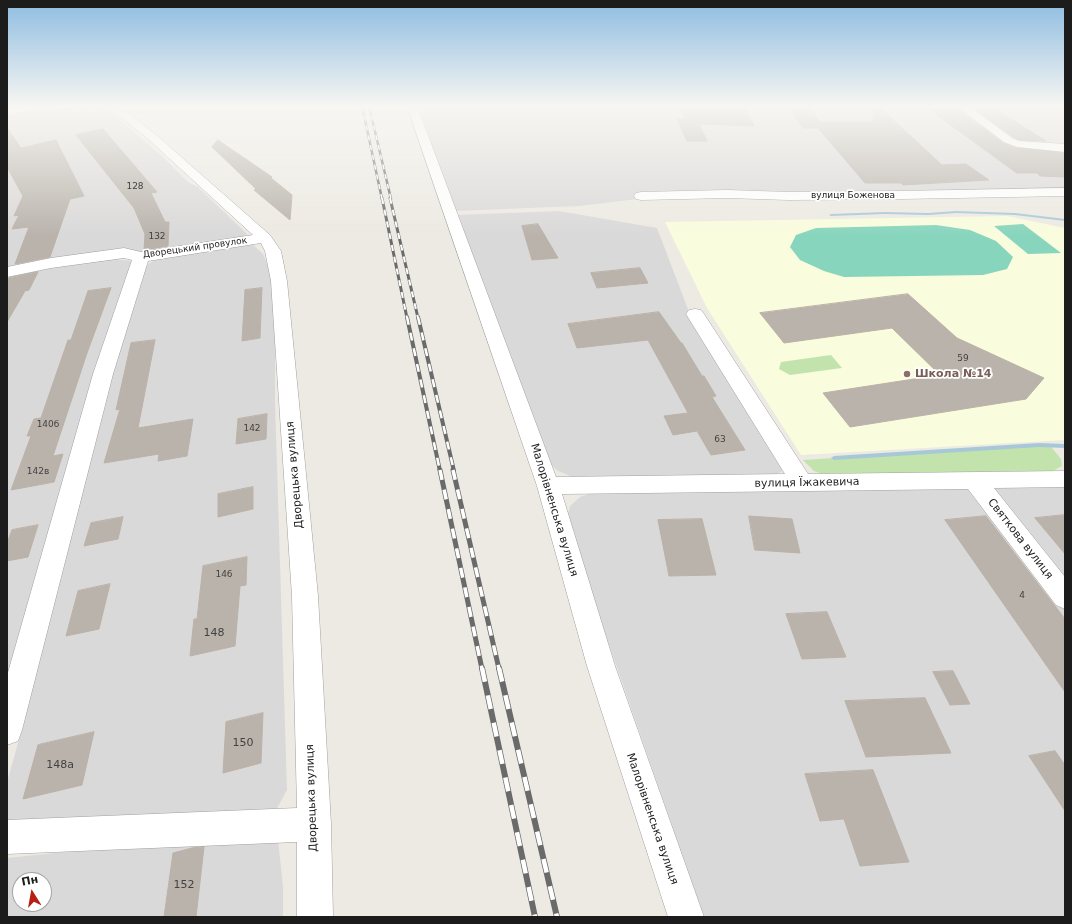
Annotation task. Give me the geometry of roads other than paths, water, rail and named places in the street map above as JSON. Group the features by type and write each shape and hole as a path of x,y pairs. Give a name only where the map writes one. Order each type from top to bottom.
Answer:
{"street":[{"name":"Дворецька вулиця","path":"166,149 265,238 273,251 279,280 304,596 314,824 314,917"},
{"name":"Малорівненська вулиця","path":"427,149 548,486 601,666 686,917"},
{"name":"вулиця Боженова","path":"641,196 727,194 789,196 901,195 1065,192"},
{"name":"Дворецький провулок","path":"7,272 51,263 124,253 141,257 265,238"},
{"path":"7,730 103,374 141,257"},
{"path":"696,314 802,483"},
{"name":"вулиця Їжакевича","path":"548,486 1065,480"},
{"name":"Святкова вулиця","path":"975,481 1065,597"},
{"path":"7,838 314,824"}],"waterway":[{"path":"831,215 885,213 928,214 956,212 1015,214 1065,220"},
{"path":"834,458 1039,445 1065,446"}],"railway":[{"path":"371,149 382,199"},
{"path":"379,149 391,199"},
{"path":"382,198 407,318"},
{"path":"390,198 418,318"},
{"path":"407,317 440,471"},
{"path":"418,317 454,471"},
{"path":"440,470 482,669"},
{"path":"453,470 499,669"},
{"path":"482,668 535,917"},
{"path":"499,668 557,917"}],"place":[{"name":"Школа №14","path":"907,374"}]}
